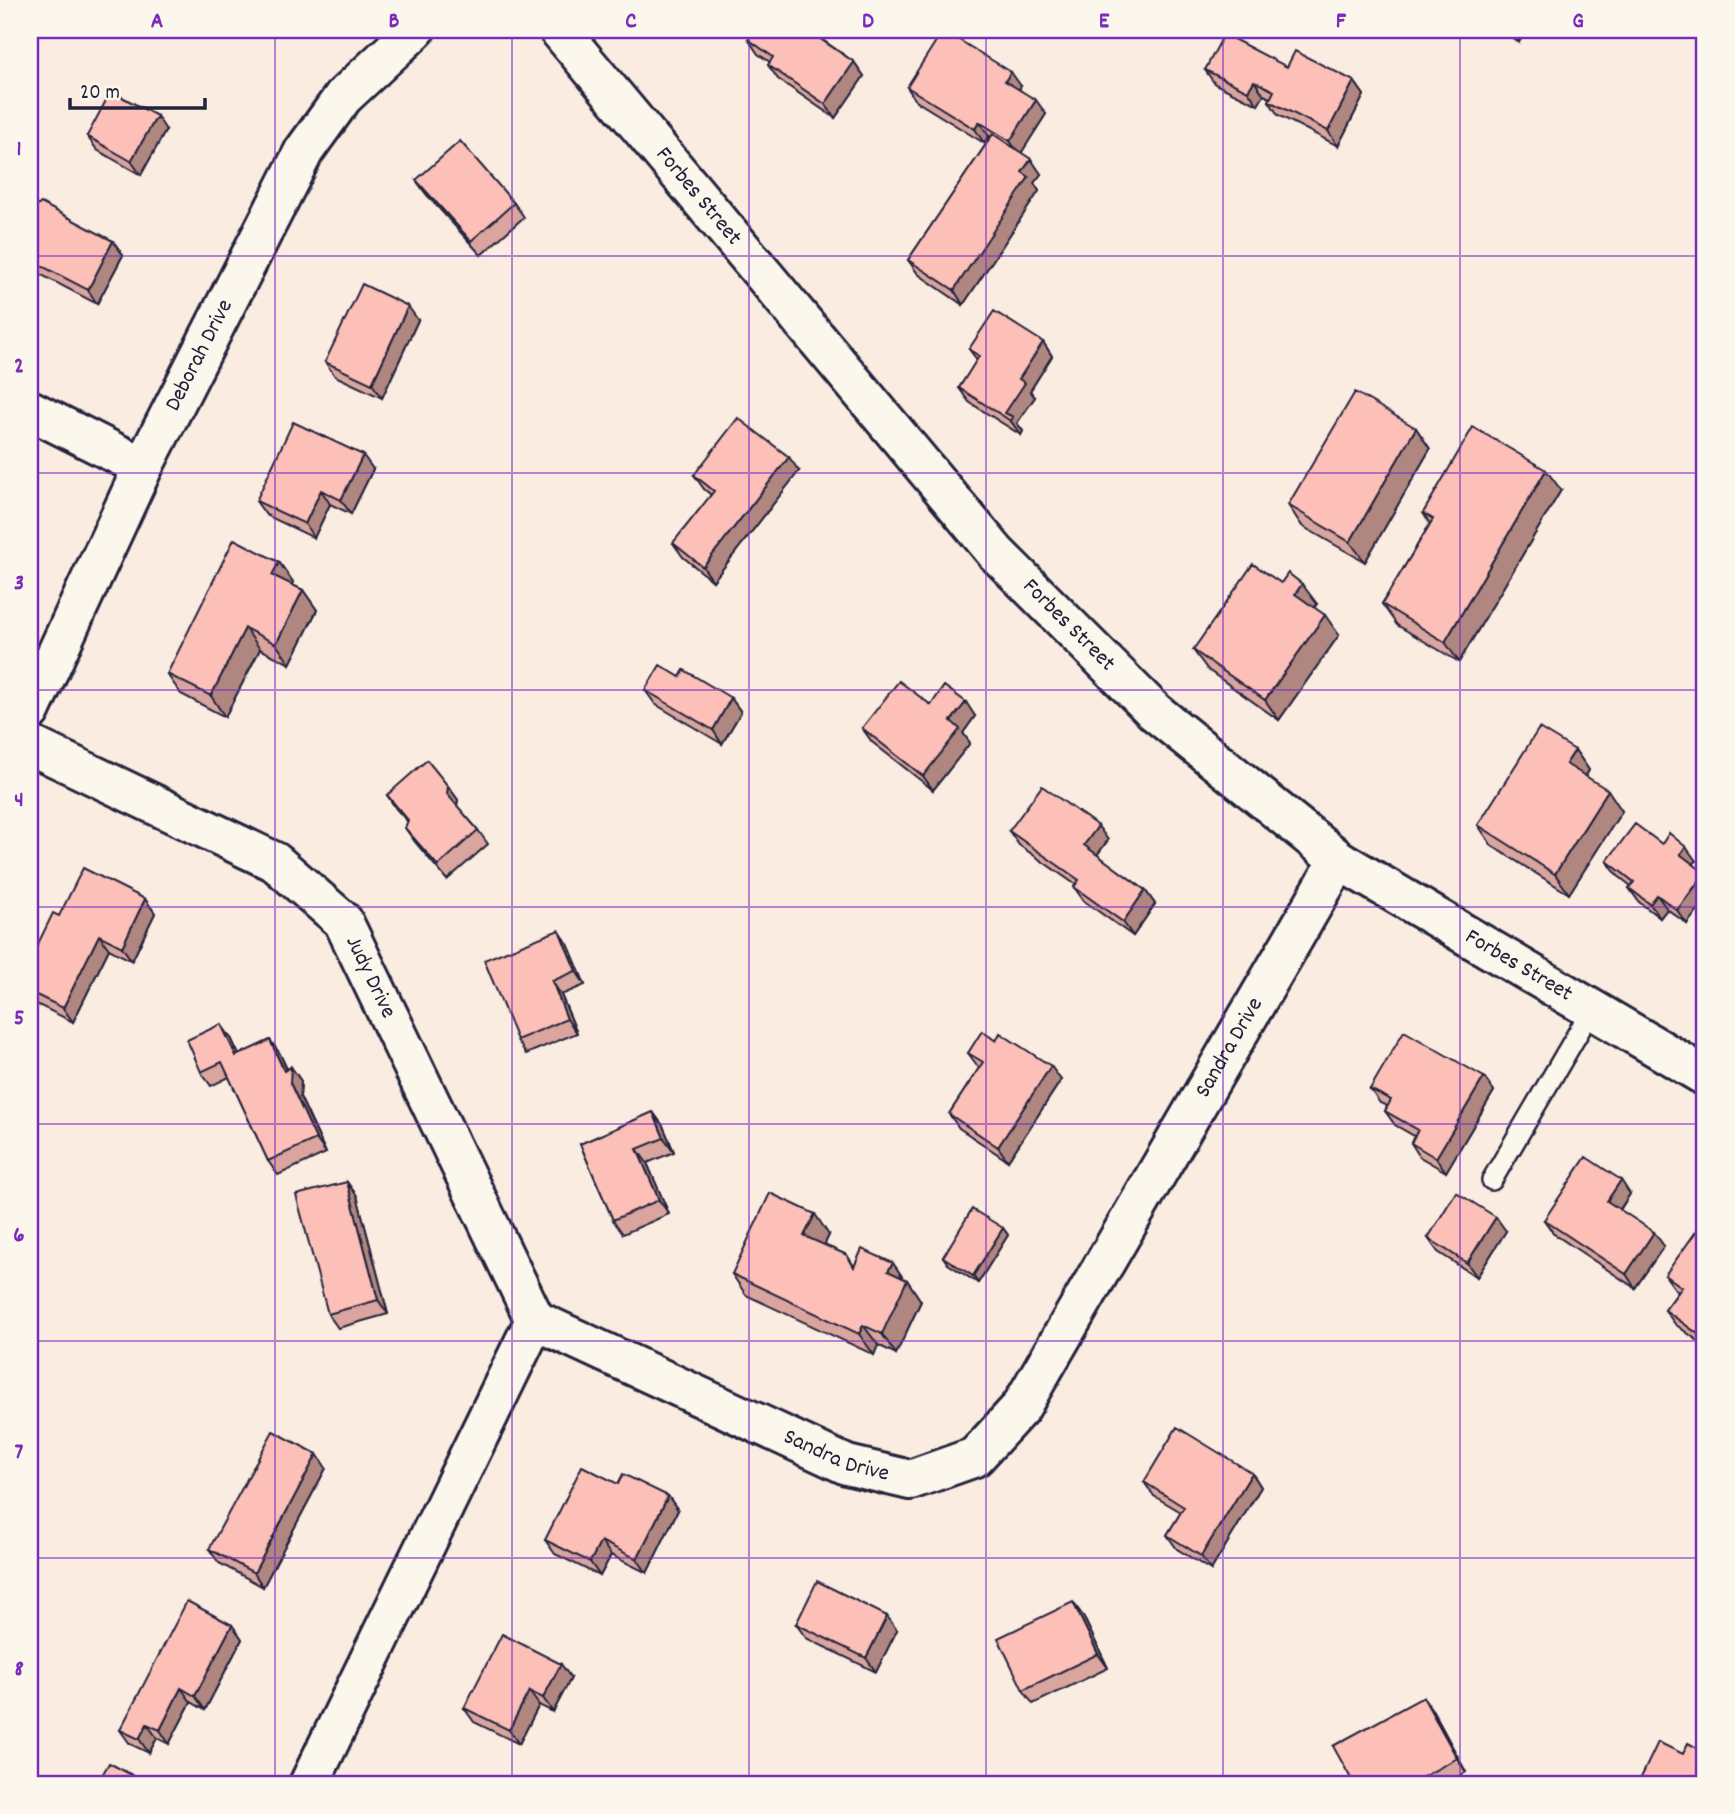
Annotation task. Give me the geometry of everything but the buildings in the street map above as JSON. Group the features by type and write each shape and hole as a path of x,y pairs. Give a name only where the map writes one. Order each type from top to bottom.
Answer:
{"street":[{"name":"Deborah Drive","path":"30,711 144,467 304,151 343,97 415,30"},
{"name":"Forbes Street","path":"559,30 996,553 1155,712 1339,860 1705,1076"},
{"path":"30,410 144,467"},
{"name":"Judy Drive","path":"30,746 275,862 344,921 535,1320"},
{"name":"Sandra Drive","path":"535,1320 847,1465 910,1480 975,1457 1021,1408 1339,860"},
{"path":"309,1784 535,1320"}],"lane":[{"path":"1492,1180 1592,1009"}]}
